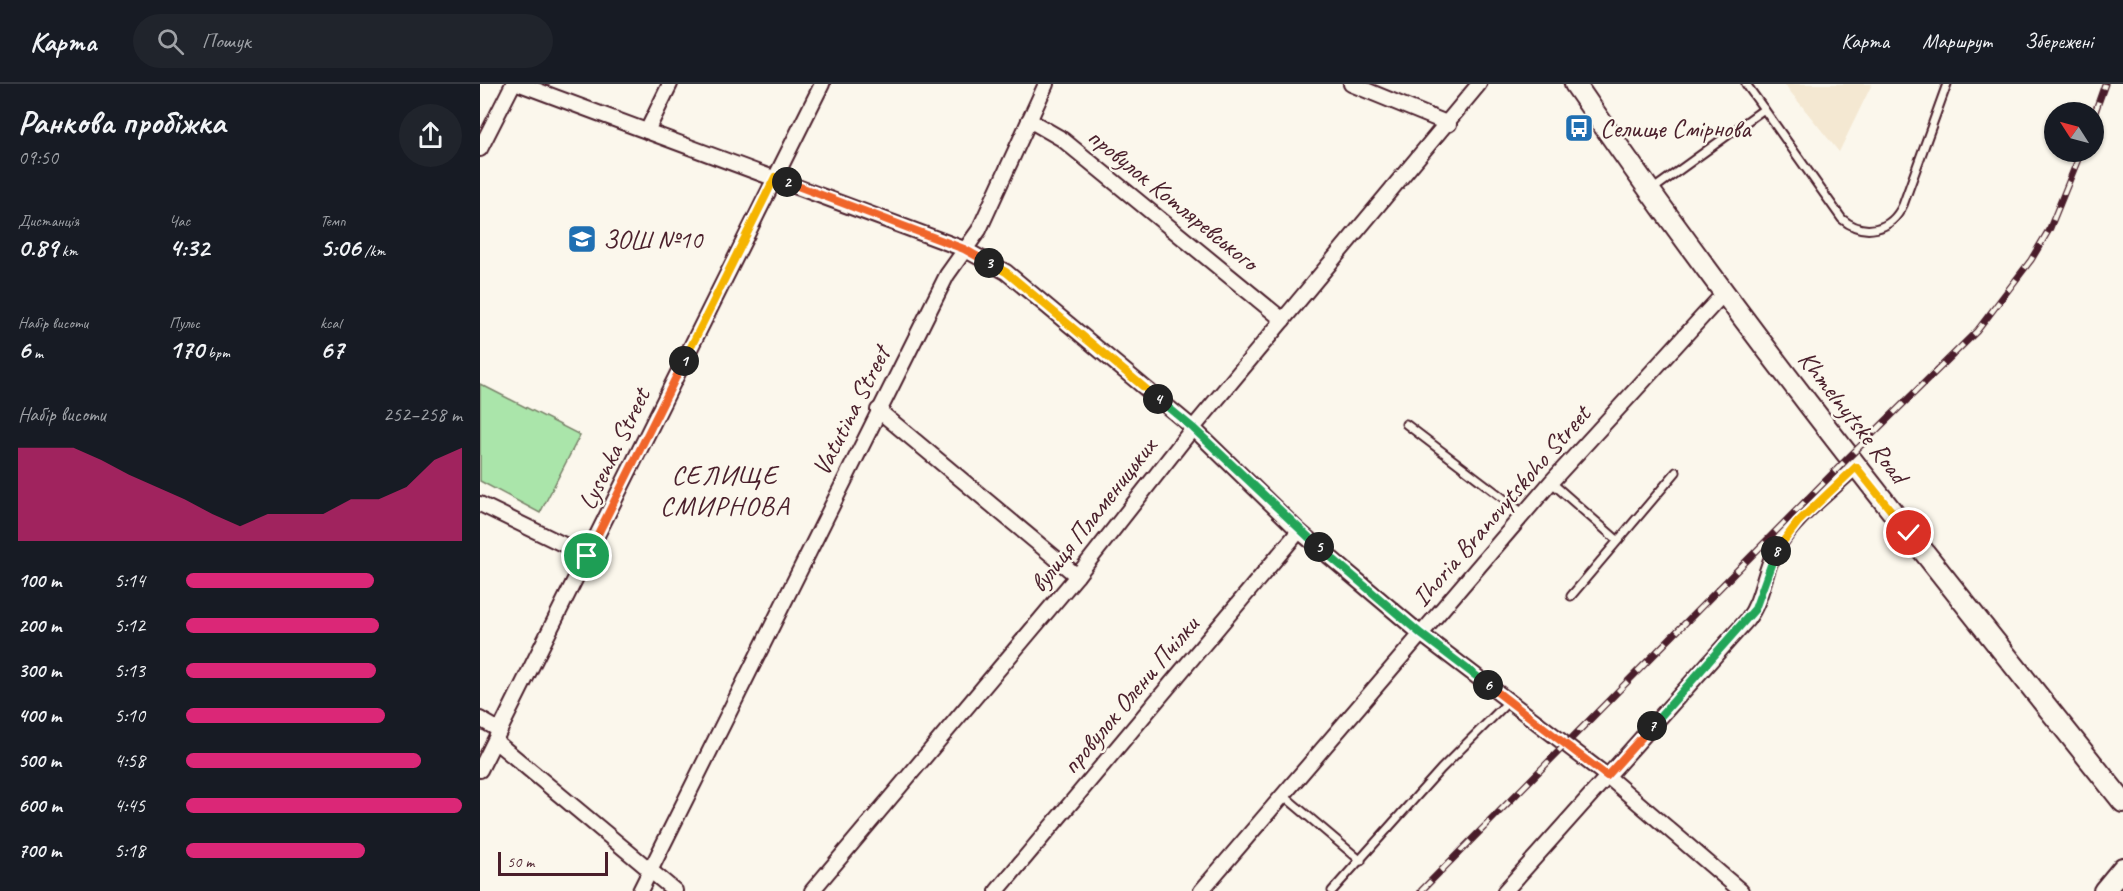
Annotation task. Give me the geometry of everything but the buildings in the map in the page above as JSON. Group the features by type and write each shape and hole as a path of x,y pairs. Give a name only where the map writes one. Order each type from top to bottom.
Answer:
{"street":[{"path":"480,149 513,84"},
{"path":"520,84 964,249 1006,272 1193,428 1299,531 1421,634 1607,776 1741,891"},
{"path":"647,131 670,84"},
{"name":"Lysenka Street","path":"480,770 822,84"},
{"name":"Vatutina Street","path":"640,891 947,275 979,230 1046,84"},
{"path":"1351,84 1449,124"},
{"name":"вулиця Пламеницьких","path":"812,891 1077,576 1193,428 1449,124 1479,84"},
{"name":"Khmelnytske Road","path":"1575,84 1649,192 1856,467 2123,801"},
{"name":"провулок Котляревського","path":"1029,120 1062,140 1283,320"},
{"name":"Ihoria Branovytskoho Street","path":"1201,891 1551,482 1724,293"},
{"path":"878,410 1077,576"},
{"path":"1505,891 1755,609 1774,553 1798,522 1856,467"},
{"path":"480,504 587,556"},
{"name":"провулок Олени Пчілки","path":"997,891 1299,531"},
{"path":"480,719 650,872 675,891"},
{"path":"2104,891 2123,868"}],"lane":[{"path":"1746,84 1842,219 1860,229 1873,230 1892,222 1900,212 1947,84"},
{"path":"1649,192 1764,109"},
{"path":"1406,424 1524,514"},
{"path":"1571,596 1677,472"},
{"path":"1551,482 1617,540"},
{"path":"1332,891 1441,769 1509,701"},
{"path":"1283,795 1361,861"}],"shaded area":[{"path":"1784,84 1872,84 1839,152"}],"green space":[{"path":"480,384 580,435 540,513 480,481"}],"railway":[{"path":"2099,102 2105,84"},
{"path":"1421,891 1848,458 1977,331 2031,260 2050,228 2077,162"}],"place":[{"name":"Селище Смірнова","path":"1579,128"},
{"name":"ЗОШ №10","path":"582,239"}],"district":[{"name":"СЕЛИЩЕ СМИРНОВА","path":"725,490"}],"route":[{"path":"587,556 775,177 964,249 1006,272 1193,428 1299,531 1421,634 1607,776 1747,620 1755,609 1774,553 1798,522 1856,467 1909,533"}]}
